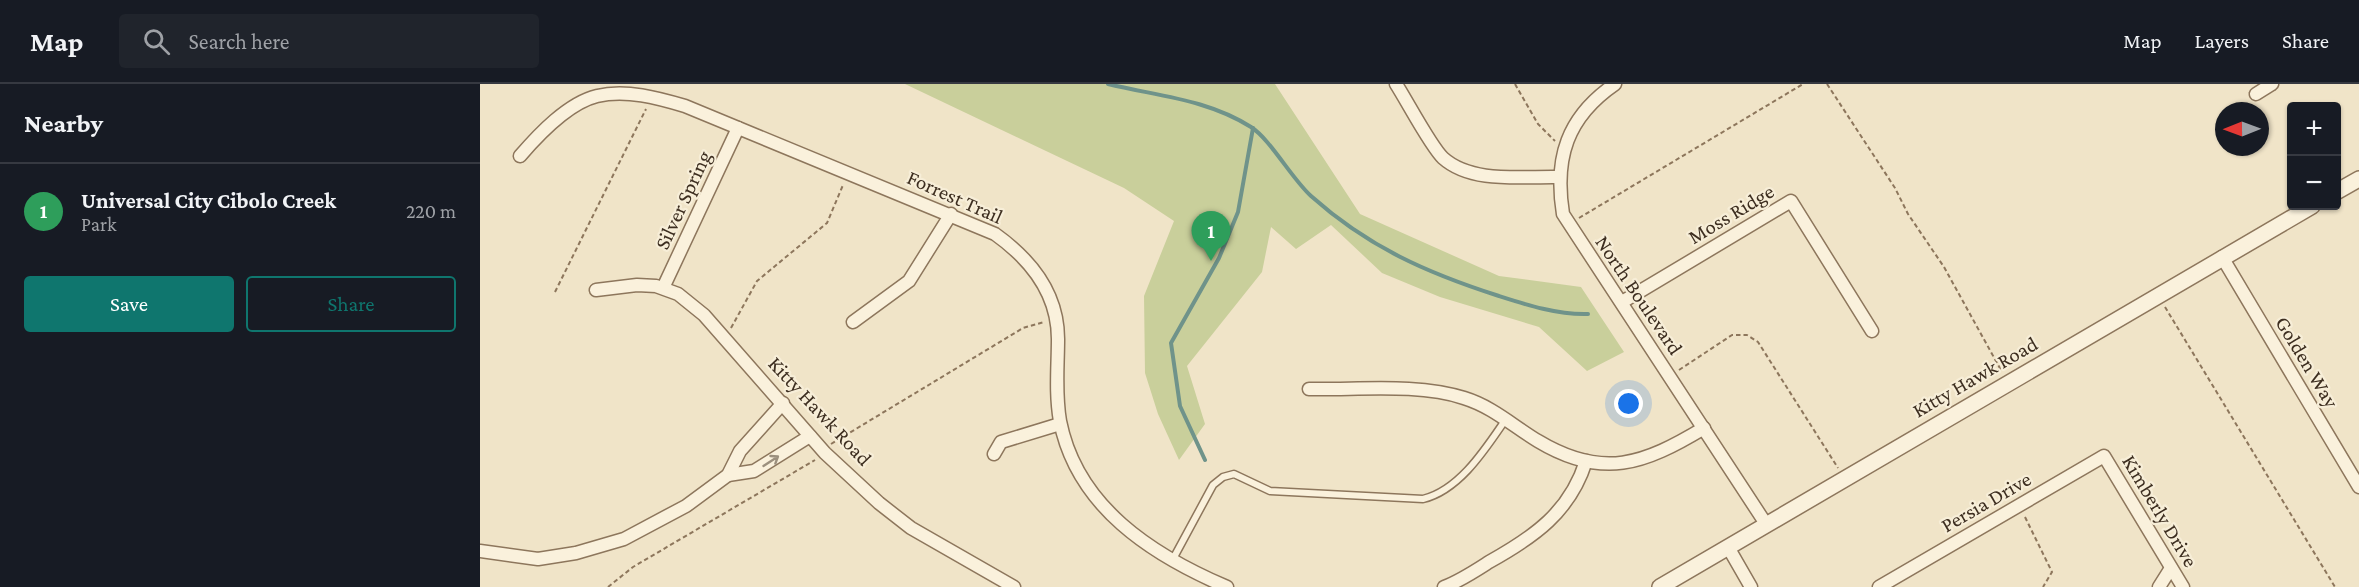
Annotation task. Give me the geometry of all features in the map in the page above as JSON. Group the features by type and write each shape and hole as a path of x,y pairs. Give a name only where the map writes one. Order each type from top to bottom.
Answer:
{"street":[{"path":"1396,84 1442,157 1463,171 1481,174 1559,177"},
{"name":"North Boulevard","path":"1615,84 1594,99 1579,117 1565,147 1559,177 1563,214 1766,524"},
{"path":"2256,94 2272,84"},
{"name":"Forrest Trail","path":"520,156 539,135 572,109 597,96 652,97 686,106 995,234 1033,267 1046,289 1056,320 1060,424 1074,462 1091,493 1125,530 1226,587"},
{"name":"Silver Spring","path":"663,288 738,128"},
{"path":"2341,190 2359,179"},
{"name":"Moss Ridge","path":"1622,302 1791,201 1872,331"},
{"name":"Kitty Hawk Road","path":"1660,587 2305,210"},
{"path":"853,322 909,281 951,214"},
{"name":"Golden Way","path":"2222,257 2359,487"},
{"name":"Kitty Hawk Road","path":"596,290 637,285 663,288 678,294 705,315 810,436 879,504 911,528 1014,587"},
{"path":"1309,389 1438,392 1481,404 1507,418 1537,441 1559,452 1586,461 1616,464 1641,460 1665,452 1704,429"},
{"path":"480,552 538,559 576,553 624,539 686,506 728,475 740,451 783,403"},
{"path":"994,454 1001,442 1060,424"},
{"path":"728,475 754,471 810,436"},
{"name":"Persia Drive","path":"1886,585 2104,456"},
{"name":"Kimberly Drive","path":"2104,456 2183,587"},
{"path":"1444,587 1529,539 1552,521 1573,493 1586,461"},
{"path":"1728,547 1751,587"},
{"path":"2159,587 2171,568"}],"lane":[{"path":"1173,559 1213,485 1223,477 1234,474 1270,491 1423,499 1443,490 1470,467 1507,418"}],"path":[{"path":"1515,84 1538,124 1550,138 1565,147"},
{"path":"1569,224 1803,84"},
{"path":"1827,84 1944,267 2008,382"},
{"path":"555,292 652,97"},
{"path":"725,339 757,281 827,223 848,173"},
{"path":"2157,295 2335,587"},
{"path":"608,587 633,567 814,460 822,449 1023,328 1056,320"},
{"path":"1670,376 1732,335 1747,335 1758,342 1844,478"},
{"path":"2019,506 2052,572 2043,587"}],"green space":[{"path":"905,84 1275,84 1360,214 1499,276 1581,287 1624,352 1587,371 1539,327 1440,297 1382,273 1331,225 1296,249 1271,227 1262,272 1187,366 1205,424 1179,460 1158,414 1145,373 1144,296 1174,221 1124,188"}],"waterway":[{"path":"1108,84 1199,104 1251,127 1266,140 1311,196 1354,230 1399,257 1447,278 1520,303 1554,311 1588,314"},
{"path":"1205,460 1180,406 1171,343 1219,258 1238,212 1253,128"}],"place":[{"name":"Universal City Cibolo Creek","path":"1211,261"}]}
